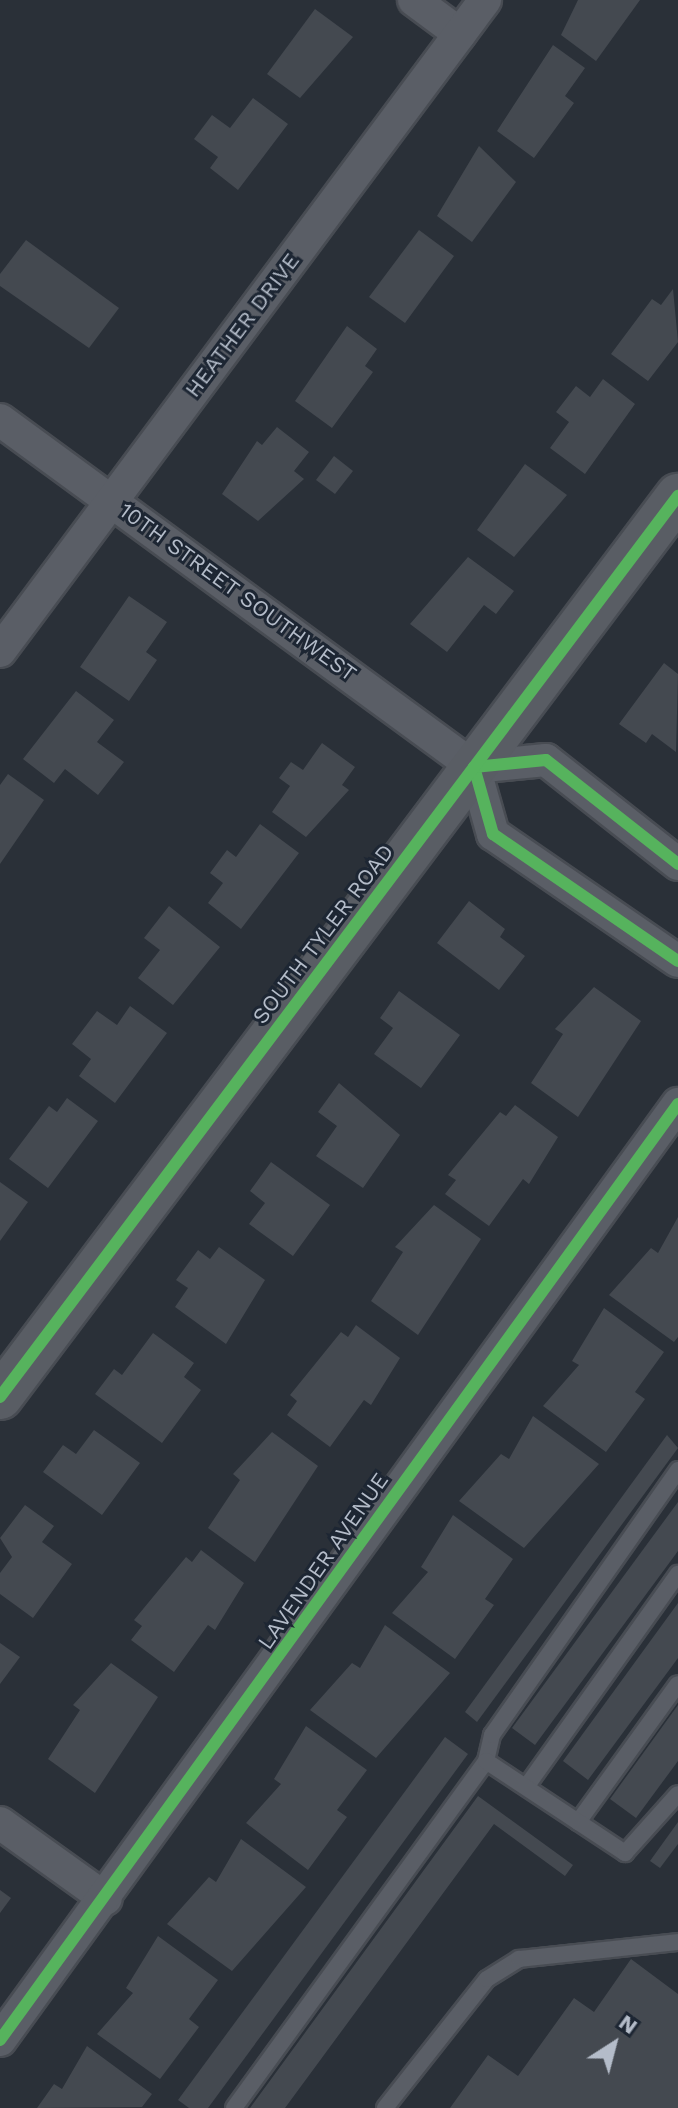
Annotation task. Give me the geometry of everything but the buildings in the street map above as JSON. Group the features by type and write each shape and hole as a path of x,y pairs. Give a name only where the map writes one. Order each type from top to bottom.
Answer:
{"street":[{"path":"414,0 460,34"},
{"name":"HEATHER DRIVE","path":"0,651 485,0"},
{"name":"10TH STREET SOUTHWEST","path":"0,420 474,767"},
{"name":"SOUTH TYLER ROAD","path":"0,1397 678,496"},
{"path":"678,864 546,760 474,767 493,834 678,961"},
{"name":"LAVENDER AVENUE","path":"0,2040 106,1899 678,1104"},
{"path":"0,1823 106,1899"}],"lane":[{"path":"234,2108 486,1761 492,1735 678,1470"},
{"path":"526,1787 678,1574"},
{"path":"578,1822 678,1684"},
{"path":"486,1761 625,1853 678,1794"},
{"path":"385,2108 487,1979 519,1959 678,1942"}],"cycle path":[{"path":"0,1397 678,496"},
{"path":"474,767 546,760 678,864"},
{"path":"474,767 493,834 678,961"},
{"path":"0,2040 678,1104"}]}
